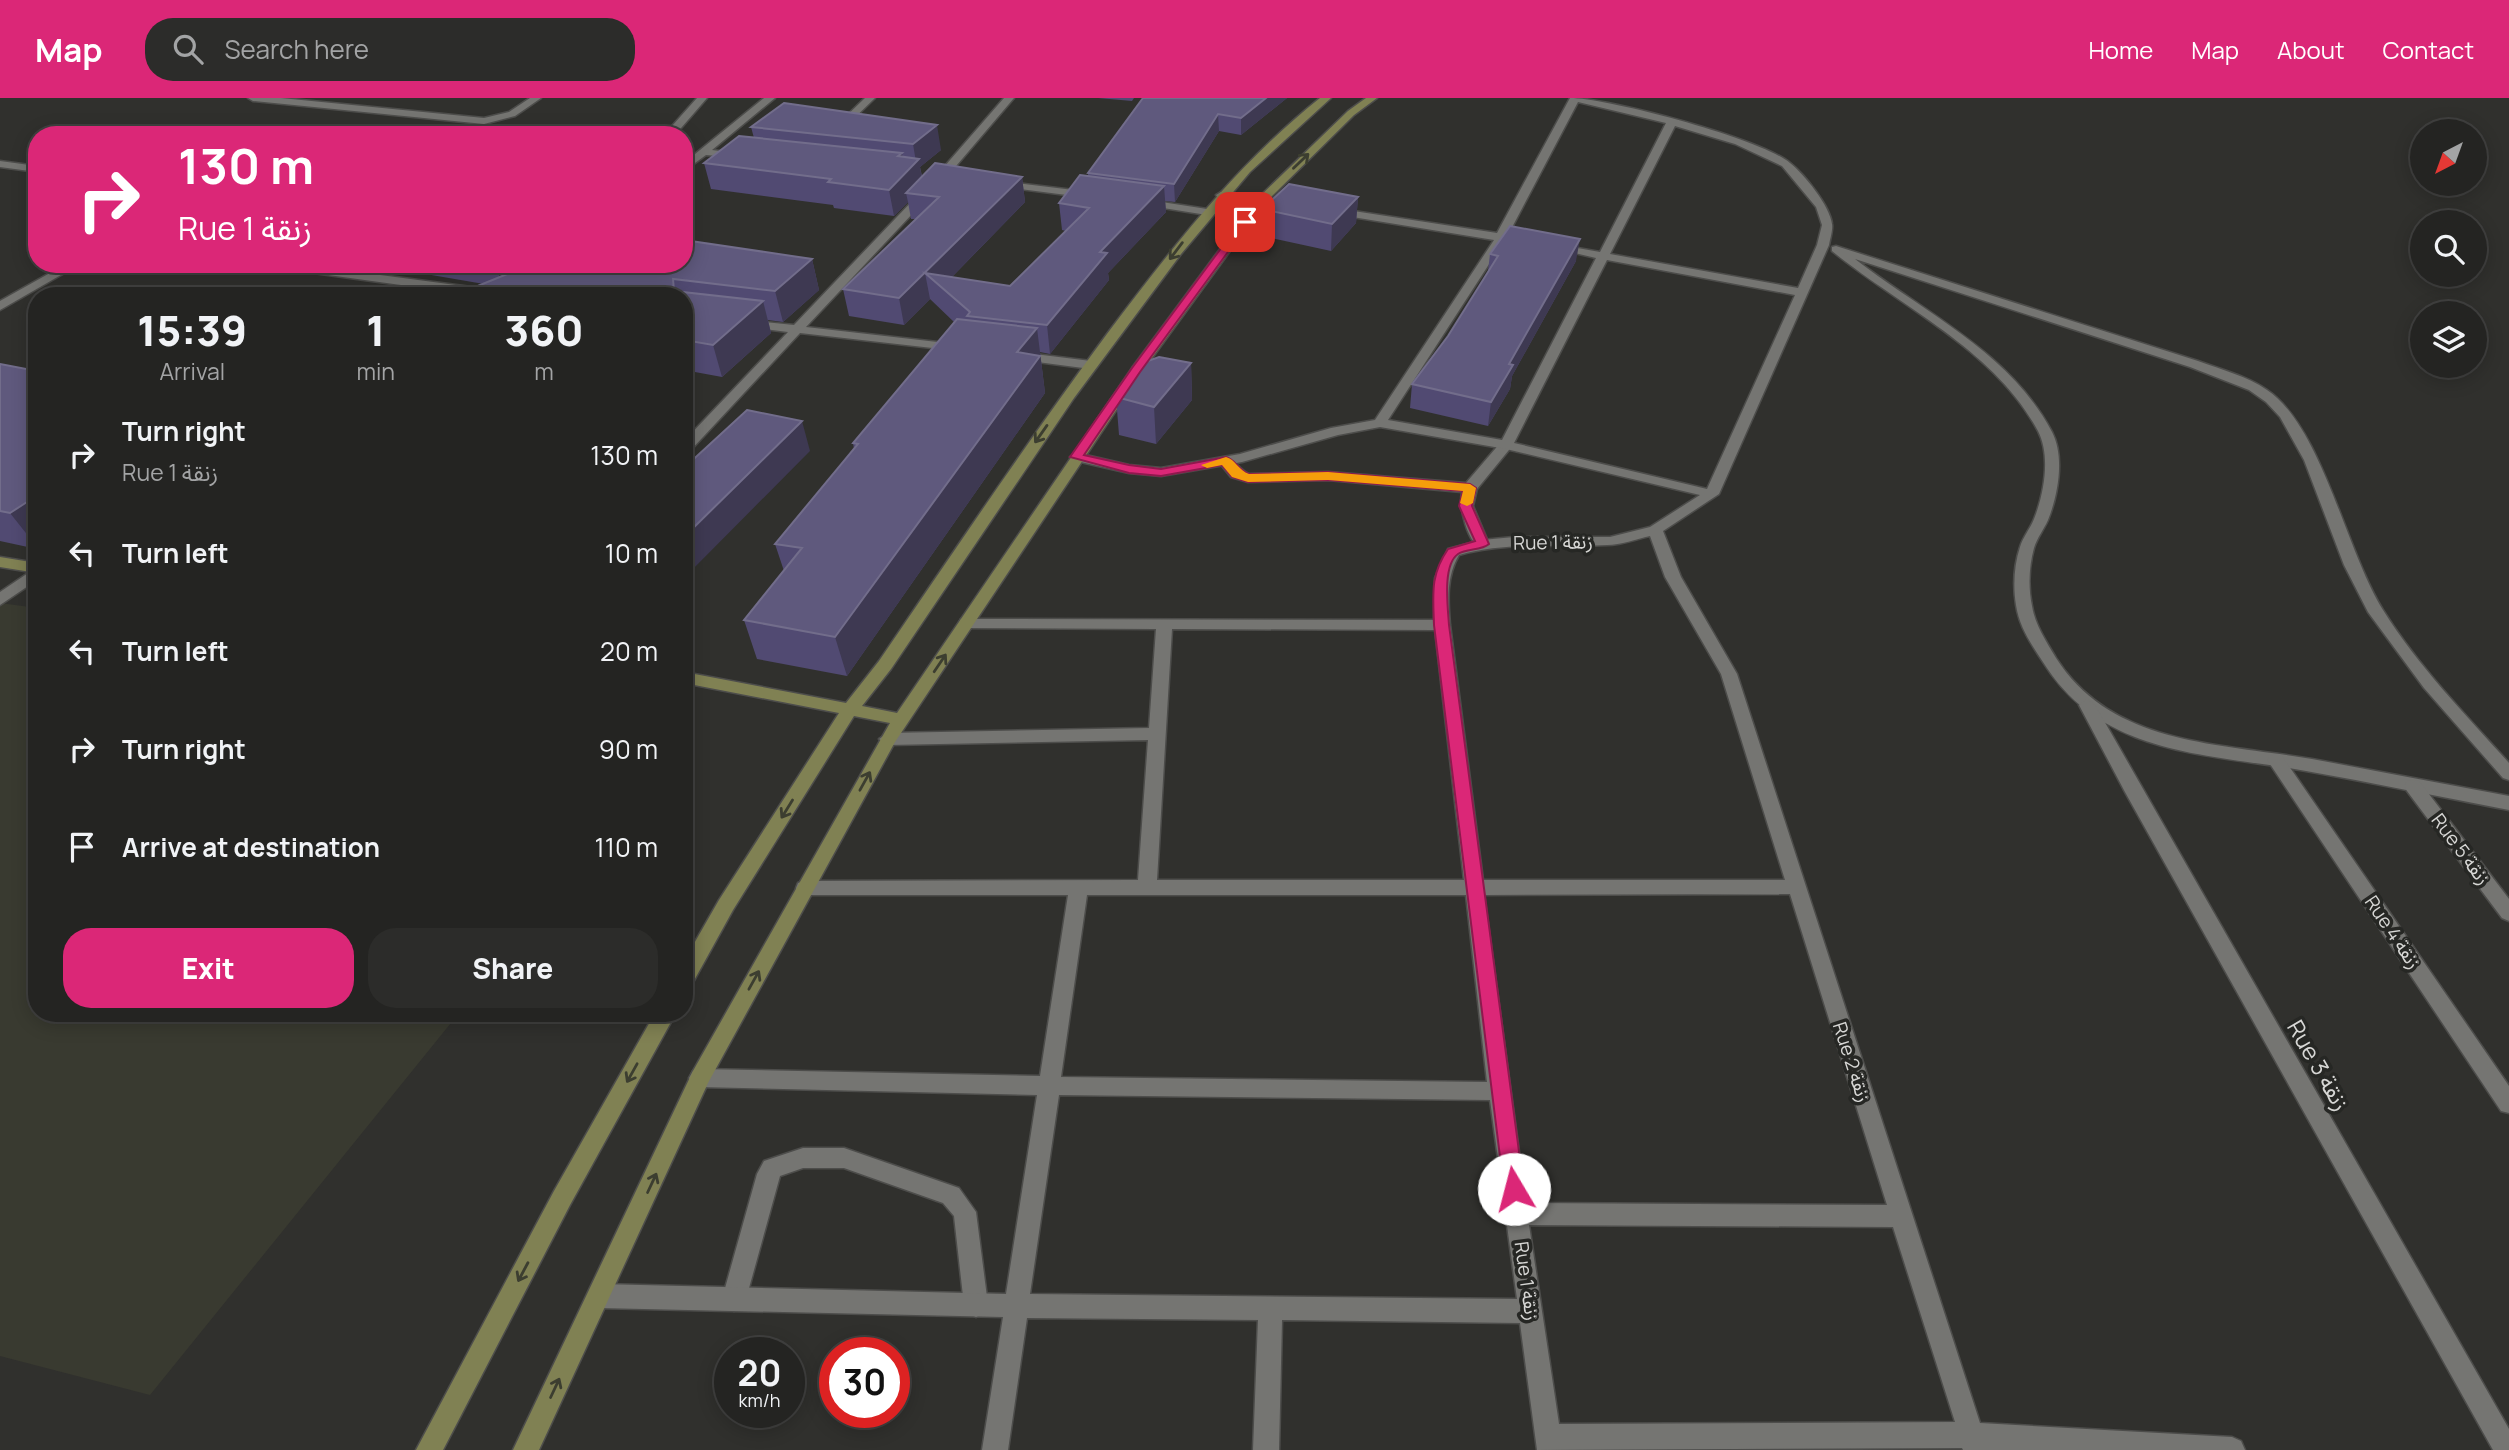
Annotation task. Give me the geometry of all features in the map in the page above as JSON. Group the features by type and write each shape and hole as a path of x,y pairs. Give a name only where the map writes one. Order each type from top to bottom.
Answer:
{"main road":[{"path":"693,964 726,905 850,710 885,665 1091,365 1221,195 1296,120 1326,98"},
{"path":"526,1450 700,1077 888,739 1136,370 1261,201 1351,113 1372,98"},
{"path":"0,562 28,568"},
{"path":"693,679 902,720"},
{"path":"429,1450 562,1198 661,1022"}],"street":[{"path":"253,98 484,121 512,114 536,98"},
{"path":"677,126 702,98"},
{"path":"693,161 771,98"},
{"path":"842,125 870,98"},
{"path":"693,439 941,177 1009,98"},
{"path":"1077,457 1129,469 1161,472 1226,461 1336,431 1380,423 1506,445 1712,494 1800,292 1829,247 1828,225 1821,205 1786,164 1738,142 1672,122 1575,98 1501,237 1380,423"},
{"path":"1482,544 1466,506 1470,488 1506,445 1605,257 1672,122"},
{"path":"704,152 746,157"},
{"path":"0,164 28,168"},
{"path":"927,175 954,178"},
{"path":"982,182 1104,197"},
{"path":"1221,195 1305,207"},
{"path":"1130,201 1207,212"},
{"path":"1318,209 1501,237 1800,292"},
{"path":"1829,247 1962,338 1992,363 2046,434 2050,470 2041,519 2028,547 2022,584 2026,618 2060,678 2087,705 2113,722 2156,737 2204,749 2509,803"},
{"path":"1829,247 2194,363 2249,385 2272,400 2293,424 2360,585 2413,665 2509,774"},
{"path":"34,287 59,273"},
{"path":"338,273 443,287"},
{"path":"0,306 28,290"},
{"path":"734,322 970,350"},
{"path":"1010,355 1091,365"},
{"path":"1226,461 1236,474 1248,478 1328,476 1470,488"},
{"name":"Rue 1 زنقة","path":"1549,1444 1499,1091 1441,625 1440,590 1443,566 1453,552 1482,544 1609,541 1655,530 1712,494"},
{"name":"Rue 2 زنقة","path":"1655,530 1673,577 1729,674 1974,1443"},
{"path":"0,600 28,577"},
{"path":"967,623 1164,626 1441,625"},
{"path":"1146,888 1164,626"},
{"name":"Rue 3 زنقة","path":"2087,705 2147,816 2507,1450"},
{"path":"888,739 1158,734"},
{"name":"Rue 4 زنقة","path":"2276,760 2509,1104"},
{"name":"Rue 5 زنقة","path":"2413,786 2509,913"},
{"path":"806,888 1797,887"},
{"path":"995,1450 1079,888"},
{"path":"700,1077 1050,1086 1499,1091"},
{"path":"734,1299 765,1181 772,1168 803,1158 844,1158 951,1195 965,1212 976,1305"},
{"path":"1517,1214 1901,1216"},
{"path":"600,1296 1017,1306 1531,1311"},
{"path":"1266,1450 1270,1308"},
{"path":"1549,1444 1974,1443 2232,1450"}],"shaded area":[{"path":"0,603 28,607 28,1022 452,1022 150,1395 0,1356"}],"building":[{"path":"1143,98 1266,98 1241,118 1218,114 1174,184 1088,173"},
{"path":"784,103 937,125 913,144 751,127"},
{"path":"739,136 902,153 898,156 919,159 889,190 828,182 831,179 704,163"},
{"path":"935,163 1022,177 899,298 843,289 939,197 906,193"},
{"path":"1080,175 1164,186 1100,252 1107,253 1047,325 967,316 970,312 925,273 1010,286 1089,208 1059,203"},
{"path":"1289,184 1358,197 1332,224 1262,209"},
{"path":"1510,226 1580,239 1509,364 1513,365 1491,402 1412,384 1448,336 1498,256 1490,254"},
{"path":"693,241 812,259 775,291 673,279 674,287 475,287 510,273 693,273"},
{"path":"693,293 763,301 713,345 693,342"},
{"path":"957,319 1037,328 1017,352 1040,356 835,637 744,620 802,548 775,544 858,444 853,443"},
{"path":"1159,357 1191,363 1154,407 1116,397 1145,362"},
{"path":"0,364 28,369 28,502 10,513 0,511"},
{"path":"747,410 802,421 693,528 693,460"}],"slow traffic":[{"path":"1207,465 1226,461 1236,474 1248,478 1328,476 1470,488 1467,503"}],"route":[{"path":"1245,222 1136,370 1077,457 1129,469 1161,472 1226,461 1236,474 1248,478 1328,476 1470,488 1466,506 1482,544 1453,552 1443,566 1440,590 1441,625 1476,914 1514,1189"}]}
